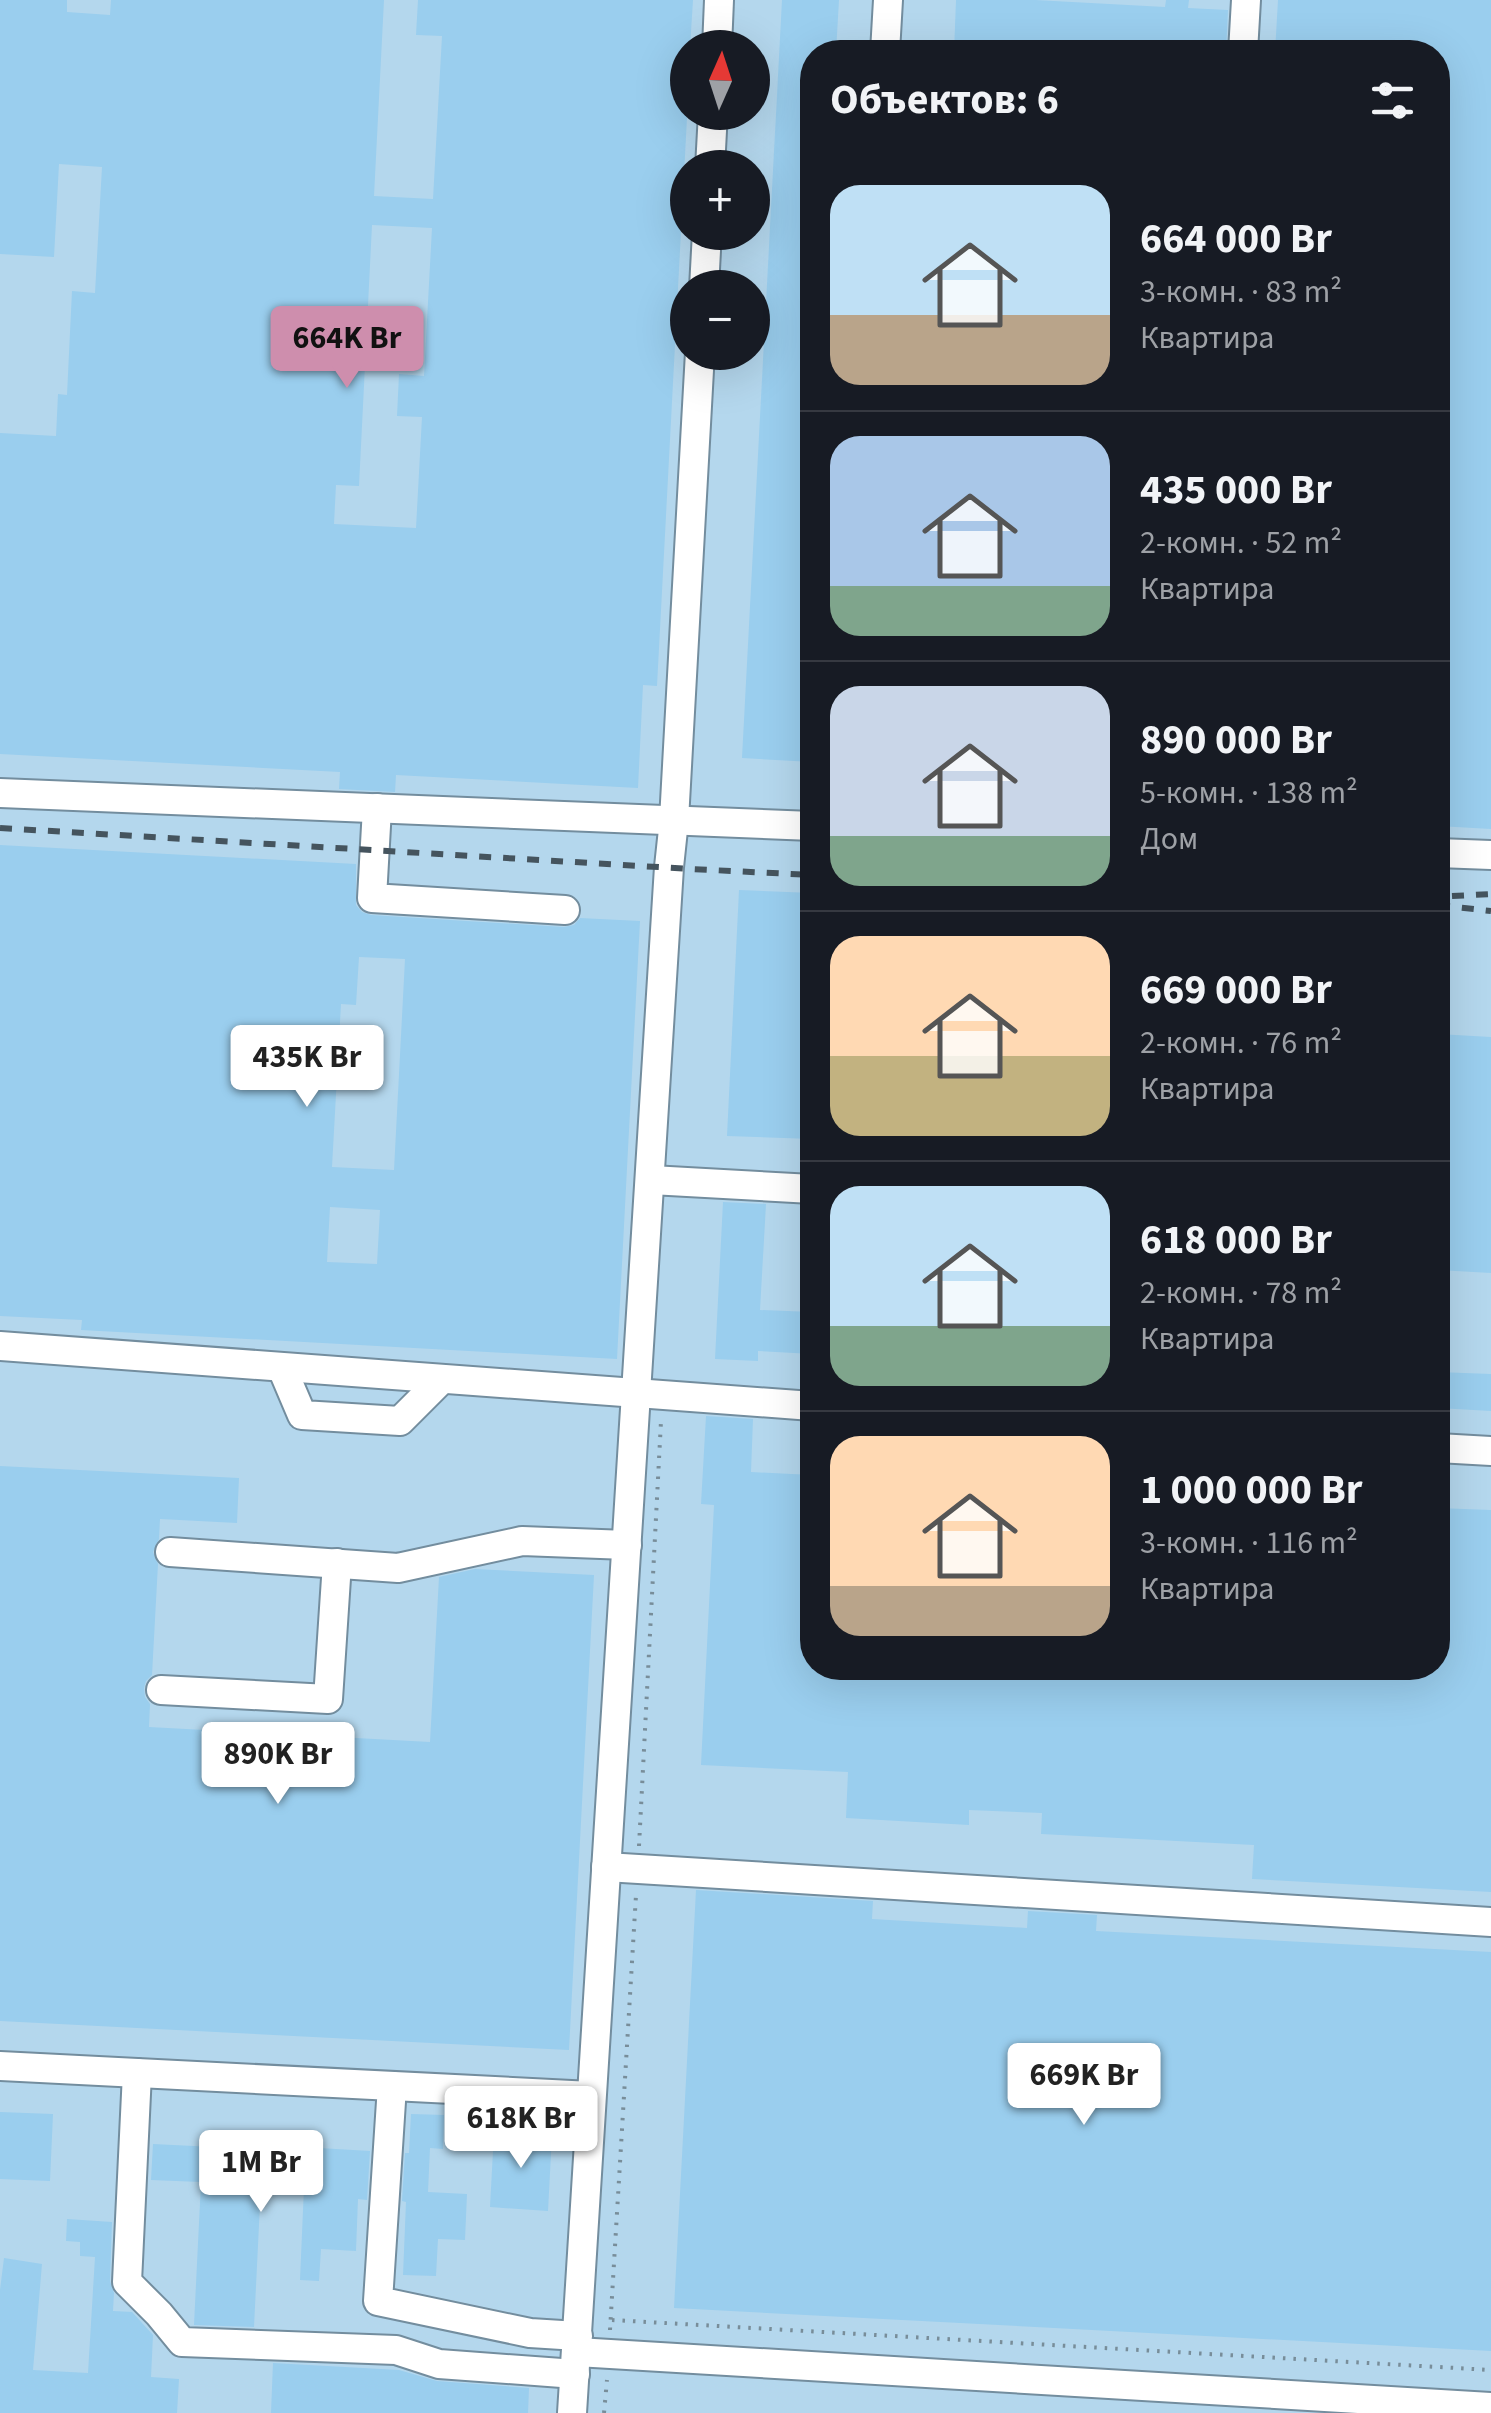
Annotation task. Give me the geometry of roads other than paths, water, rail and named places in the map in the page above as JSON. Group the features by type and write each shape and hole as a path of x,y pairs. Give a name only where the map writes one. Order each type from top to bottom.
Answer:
{"lane":[{"path":"718,30 720,0"},
{"path":"886,40 888,0"},
{"path":"1244,40 1246,0"},
{"path":"572,2413 627,1545 650,1396 651,1180 699,370"},
{"path":"0,793 800,825"},
{"path":"378,808 372,898 565,910"},
{"path":"1450,853 1491,855"},
{"path":"651,1180 800,1188"},
{"path":"0,1346 800,1405"},
{"path":"282,1368 302,1415 400,1421 442,1380"},
{"path":"1450,1449 1491,1451"},
{"path":"170,1552 398,1568 522,1541 627,1545"},
{"path":"161,1690 328,1700 337,1563"},
{"path":"606,1867 1491,1922"},
{"path":"0,2066 591,2096"},
{"path":"138,2073 127,2282 182,2342 396,2350 439,2364 608,2354 1232,2402 1491,2407"},
{"path":"392,2086 378,2301 530,2333 577,2354"}],"railway":[{"path":"0,828 800,874"},
{"path":"1452,896 1491,894"},
{"path":"1450,906 1491,911"}]}
